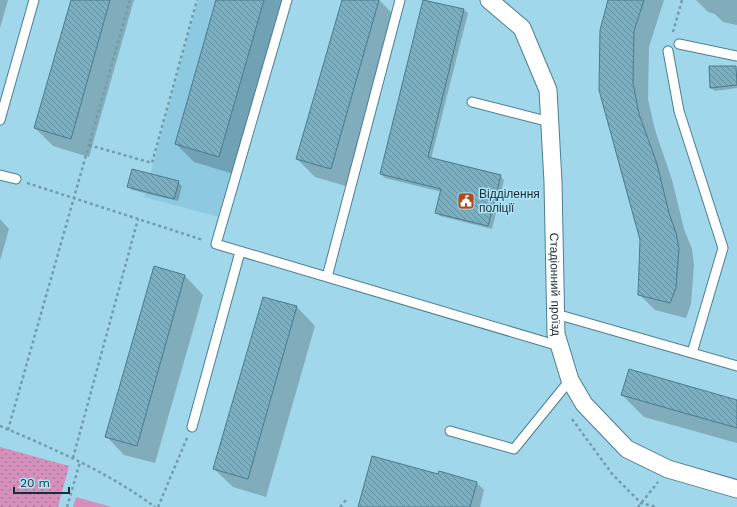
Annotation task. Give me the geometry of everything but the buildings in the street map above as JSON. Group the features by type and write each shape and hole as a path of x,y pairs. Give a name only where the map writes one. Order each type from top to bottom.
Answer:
{"street":[{"name":"Стадіонний проїзд","path":"489,0 522,28 548,90 553,182 556,334 570,380 584,404 627,449 668,469 737,489"}],"lane":[{"path":"0,120 34,0"},
{"path":"287,0 216,244 559,346"},
{"path":"327,277 400,0"},
{"path":"679,44 737,56"},
{"path":"668,51 679,111 723,248 692,353"},
{"path":"472,102 550,122"},
{"path":"0,174 16,179"},
{"path":"192,427 240,252"},
{"path":"556,314 737,366"},
{"path":"450,431 514,449 570,380"}],"path":[{"path":"8,430 130,0"},
{"path":"89,145 152,163 197,0"},
{"path":"668,51 682,0"},
{"path":"16,179 216,244"},
{"path":"73,458 138,219"},
{"path":"570,416 613,475 642,503 657,507"},
{"path":"0,426 73,458 129,488 156,507 192,427"},
{"path":"67,507 80,462"},
{"path":"638,507 668,469"},
{"path":"340,507 347,499"}],"shaded area":[{"path":"198,0 287,0 223,218 144,197"},
{"path":"0,447 69,466 58,507 0,507"},
{"path":"76,497 112,507 73,507"}],"place":[{"name":"Відділення поліції","path":"466,201"}]}
